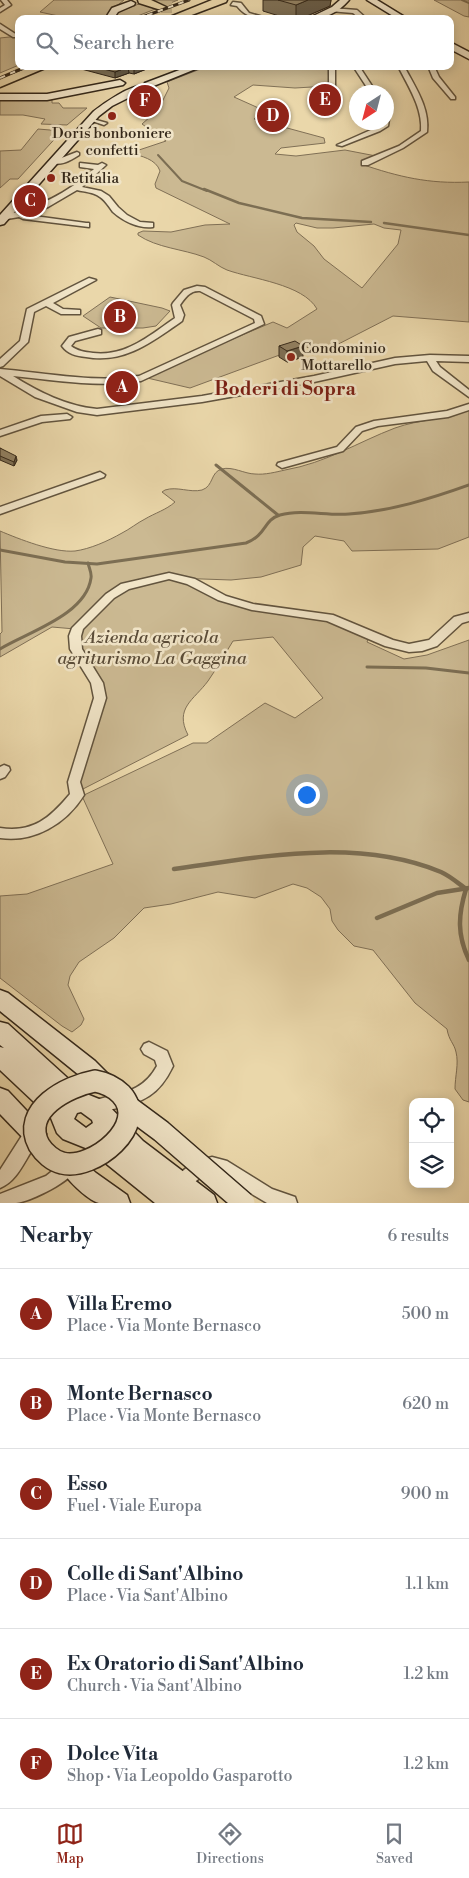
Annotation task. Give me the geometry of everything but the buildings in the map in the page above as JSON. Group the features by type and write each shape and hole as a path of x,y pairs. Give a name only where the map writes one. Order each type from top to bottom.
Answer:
{"highway":[{"path":"168,11 213,0"},
{"path":"144,1 168,11 222,0"},
{"path":"0,83 34,70"}],"street":[{"path":"0,10 8,5 4,0"},
{"path":"320,15 341,5 345,0"},
{"path":"371,0 397,15"},
{"path":"110,15 119,3 144,1"},
{"path":"233,4 239,4 244,12 249,15"},
{"path":"331,10 355,11 360,15"},
{"path":"0,26 15,36"},
{"path":"454,47 469,56"},
{"path":"2,98 39,98 133,84 164,76 177,70"},
{"path":"1,217 88,113 133,84 184,70"},
{"path":"332,70 332,105"},
{"path":"359,70 368,85"},
{"path":"365,163 401,146 424,132 426,126 422,110 403,70"},
{"path":"433,70 436,78 453,98"},
{"path":"1,217 55,162 91,119 133,84"},
{"path":"91,119 104,123"},
{"path":"340,145 378,130"},
{"path":"55,162 64,161 77,154"},
{"path":"1,217 39,209 78,188 100,166 83,164"},
{"path":"78,188 99,192 109,200 117,211 128,219 145,226 150,225"},
{"path":"1,217 34,217 86,225"},
{"path":"0,364 24,342 30,311 92,280"},
{"path":"0,372 92,382 124,382 141,378 260,324 258,318 202,289 194,288 187,291 176,304 180,315 179,318 132,351 114,356 93,356 68,350 66,346 72,338 98,332"},
{"path":"45,302 61,311 77,312"},
{"path":"0,372 38,395 80,410 102,412 202,399 314,379 396,360 430,358 469,359"},
{"path":"430,358 436,369 469,394"},
{"path":"282,465 340,449 360,429 377,423 448,414 469,407"},
{"path":"0,432 41,419 67,417"},
{"path":"0,511 100,475"},
{"path":"0,833 17,835 40,829 58,817 77,795 74,782 100,698 97,683 76,648 75,636 78,628 110,596 125,586 169,576 184,579 192,581 222,598 252,607 329,618 389,643 409,648 422,647 433,642 458,620 469,616"},
{"path":"7,1004 101,1082 116,1089 127,1101 130,1108 161,1131 244,1203"},
{"path":"0,1031 60,1086 94,1109 135,1148 177,1193"},
{"path":"62,1117 69,1106 94,1109 132,1099 148,1089 165,1066 162,1056 149,1048"},
{"path":"0,1056 62,1117 74,1134 88,1139 177,1193 205,1203"},
{"path":"0,1180 7,1175 24,1139 39,1115 57,1096 80,1084 101,1082"},
{"path":"0,1098 24,1139 72,1174 118,1203"},
{"path":"0,1202 72,1174 90,1161 111,1145 126,1125 130,1108"},
{"path":"88,1139 101,1131 104,1125 94,1109"},
{"path":"177,1193 200,1168 212,1164 221,1166 267,1195 289,1203"}],"green space":[{"path":"54,0 124,0 114,8 113,14 149,0 178,0 140,15 54,15 40,12"},
{"path":"434,0 469,0 469,17 464,16"},
{"path":"15,36 15,67 0,73 0,38"},
{"path":"198,70 328,70 329,86 295,88 253,85 234,97 263,110 254,119 324,138 325,143 281,148 275,154 296,156 345,150 376,156 361,164 388,173 427,181 469,182 469,322 393,316 321,353 304,346 190,388 143,377 273,322 287,328 317,309 301,294 289,288 227,270 204,257 153,243 138,235 138,233 143,231 171,232 205,225 230,224 156,188 155,184 160,171 158,167 148,159 130,153 166,141 142,124 151,116 144,113 152,103 162,102 169,88 167,82","holes":["296,223 317,228 374,224 384,228 401,230 398,244 362,288 324,259 314,246 297,232 294,225"]},
{"path":"0,100 52,100 52,103 59,103 63,108 87,108 67,125 41,124 45,119 23,115 0,115"},
{"path":"38,129 62,131 18,179 10,179 0,188 0,151 21,150"},
{"path":"110,297 170,311 156,326 143,328 101,328 83,316"},
{"name":"Azienda agricola agriturismo La Gaggina","path":"469,410 469,537 438,549 352,551 344,541 315,536 303,547 301,565 261,577 231,580 174,578 190,582 222,600 331,621 369,637 367,642 404,659 427,655 469,640 469,1102 463,1100 455,1089 457,1057 447,1029 415,1003 373,950 354,946 338,930 332,921 330,909 321,897 307,888 293,884 255,898 218,892 171,904 144,908 114,938 79,962 70,976 68,985 84,1019 81,1025 72,1032 62,1026 0,978 0,896 27,894 113,864 82,796 193,743 207,743 265,703 295,718 323,698 273,637 233,641 208,681 184,711 184,726 188,735 83,789 77,787 102,697 79,649 75,629 52,627 0,657 0,634 2,632 0,531 37,545 57,550 75,551 87,548 117,536 172,505 175,502 162,492 165,490 202,490 206,488 215,473 222,469 226,468 259,474 300,467 395,428 451,416"}],"waterway":[{"path":"462,0 469,3"},
{"path":"158,155 182,181 207,191"},
{"path":"204,189 239,203 302,218 371,222"},
{"path":"384,223 469,235"},
{"path":"216,465 278,515"},
{"path":"88,563 97,564 246,543 258,536 270,520 280,515 288,513 349,514 380,510 425,500 469,485"},
{"path":"0,550 65,562 88,563"},
{"path":"0,649 54,621 79,602 87,591 91,578 88,563"},
{"path":"367,667 426,668 469,673"},
{"path":"174,869 274,855 308,853 376,855 409,861 441,872 465,889"},
{"path":"377,918 437,893 465,889"},
{"path":"465,889 461,908 460,925 462,942 469,960"}],"tunnel":[{"path":"161,7 172,7"}],"railway":[{"path":"148,15 189,0"},
{"path":"0,78 19,70"}],"place":[{"name":"Ex Oratorio di Sant'Albino","path":"325,100"},
{"name":"Dolce Vita","path":"145,101"},
{"name":"Doris bonboniere confetti","path":"112,116"},
{"name":"Colle di Sant'Albino","path":"273,116"},
{"name":"Retitalia","path":"51,178"},
{"name":"Esso","path":"30,201"},
{"name":"Monte Bernasco","path":"120,317"},
{"name":"Condominio Mottarello","path":"291,357"},
{"name":"Villa Eremo","path":"122,387"}],"district":[{"name":"Boderi di Sopra","path":"285,389"}]}
